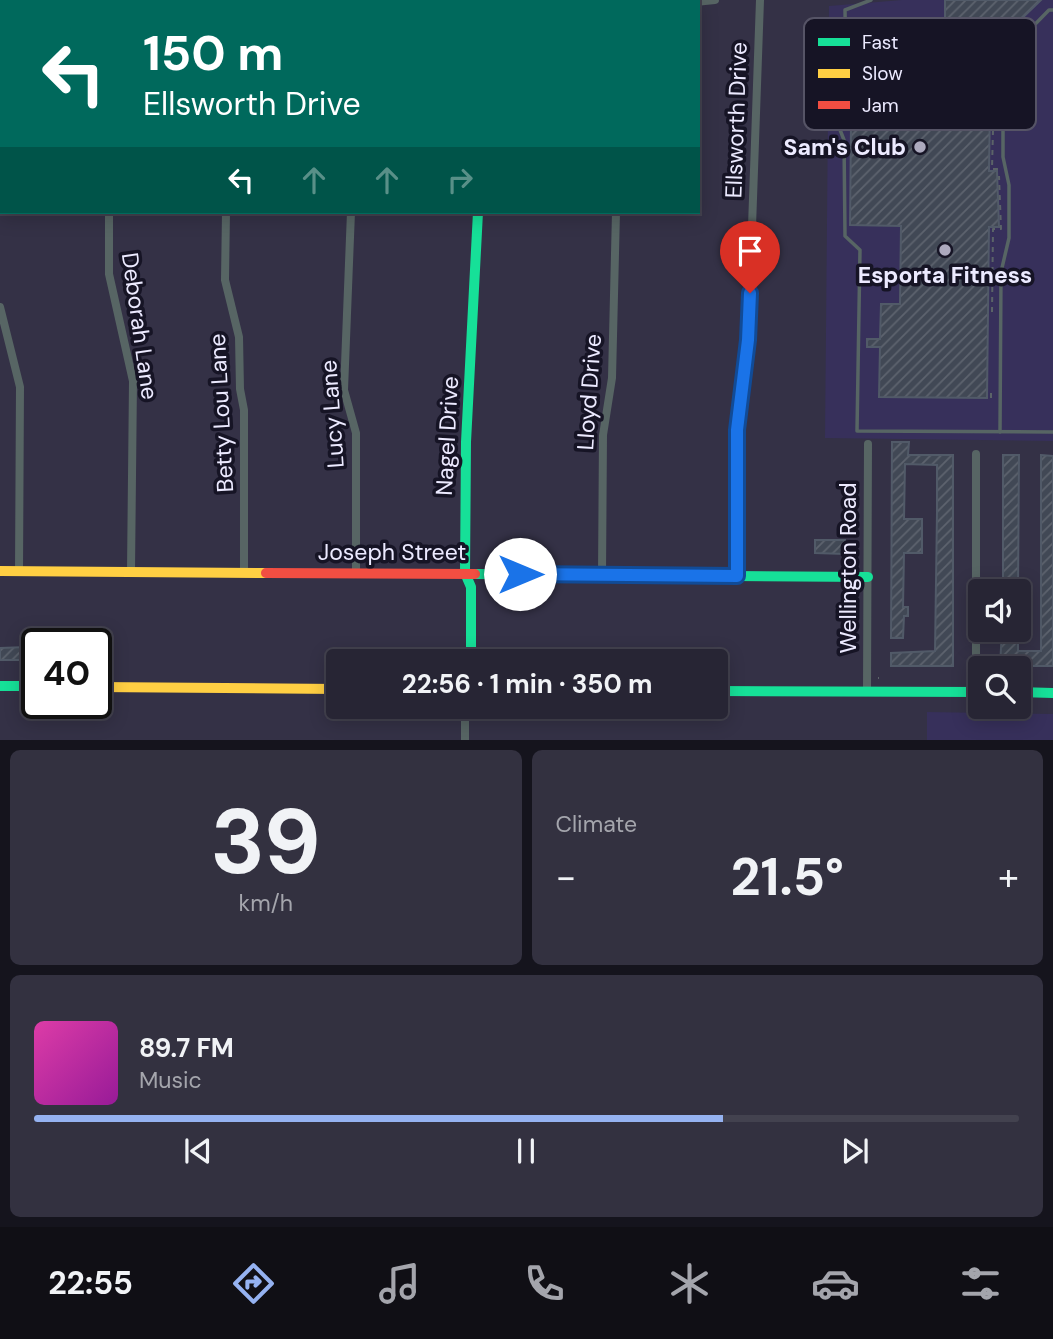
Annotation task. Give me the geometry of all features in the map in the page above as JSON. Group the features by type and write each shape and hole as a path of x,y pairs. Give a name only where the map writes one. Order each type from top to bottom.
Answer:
{"street":[{"name":"Ellsworth Drive","path":"737,576 737,430 748,340 760,0"},
{"name":"Deborah Lane","path":"110,214 108,274 133,381 131,571"},
{"name":"Betty Lou Lane","path":"226,214 225,280 239,337 240,389 244,410 244,572"},
{"name":"Lucy Lane","path":"351,214 344,390 356,433 356,572"},
{"name":"Nagel Drive","path":"471,649 471,587 465,573 466,442 478,214"},
{"name":"Lloyd Drive","path":"602,575 603,435 611,378 615,214"},
{"path":"0,307 20,387 19,571"},
{"name":"Wellington Road","path":"867,692 868,444"},
{"path":"976,454 978,656"},
{"name":"Joseph Street","path":"0,571 868,578"},
{"path":"0,686 21,687"},
{"path":"112,687 326,689"},
{"path":"728,691 968,692"},
{"path":"1031,692 1053,693"},
{"path":"465,719 465,740"}],"lane":[{"path":"845,18 845,10 871,0"},
{"path":"1036,23 1049,10 1053,10"},
{"path":"840,130 844,140 845,236 860,250 857,431 1053,432"},
{"path":"1000,432 1001,272 1009,224 1009,184 1003,157 1003,130"}],"path":[{"path":"992,312 993,229 1001,229 999,169 992,169 993,130"},
{"path":"988,272 994,272"},
{"path":"991,391 991,398"}],"shaded area":[{"path":"902,0 1053,0 1053,441 825,438 828,130 1036,130 1036,18 829,18 829,6"},
{"path":"927,712 968,713 968,719 1031,719 1031,714 1053,714 1053,740 927,740"}],"building":[{"path":"945,0 1041,0 1022,18 945,18"},
{"path":"851,130 990,130 989,171 997,171 999,227 989,227 987,398 879,397 880,347 867,347 867,339 880,339 881,304 900,304 901,226 850,225"},
{"path":"892,442 909,442 908,455 953,455 953,666 891,666 891,653 935,651 937,512 937,465 905,464 904,519 922,519 922,553 904,553 903,607 908,607 908,616 904,616 903,638 891,638"},
{"path":"1003,455 1019,455 1018,579 1003,579"},
{"path":"1041,455 1053,456 1053,666 1031,666 1031,656 1001,656 1001,642 1018,642 1018,651 1041,651"},
{"path":"815,540 845,540 845,554 815,553"},
{"path":"21,647 21,660 0,660 0,648"}],"traffic: fast":[{"path":"471,649 471,587 465,573 466,442 478,214"},
{"path":"475,574 868,577"},
{"path":"0,686 21,686"},
{"path":"728,691 968,692"},
{"path":"1031,692 1053,693"}],"traffic: slow":[{"path":"0,571 266,573"},
{"path":"112,687 326,689"}],"traffic: jam":[{"path":"266,573 475,574"}],"place":[{"name":"Sam's Club","path":"920,147"},
{"name":"Esporta Fitness","path":"945,250"}],"route":[{"path":"520,574 737,576 737,430 748,340 750,293"}]}
